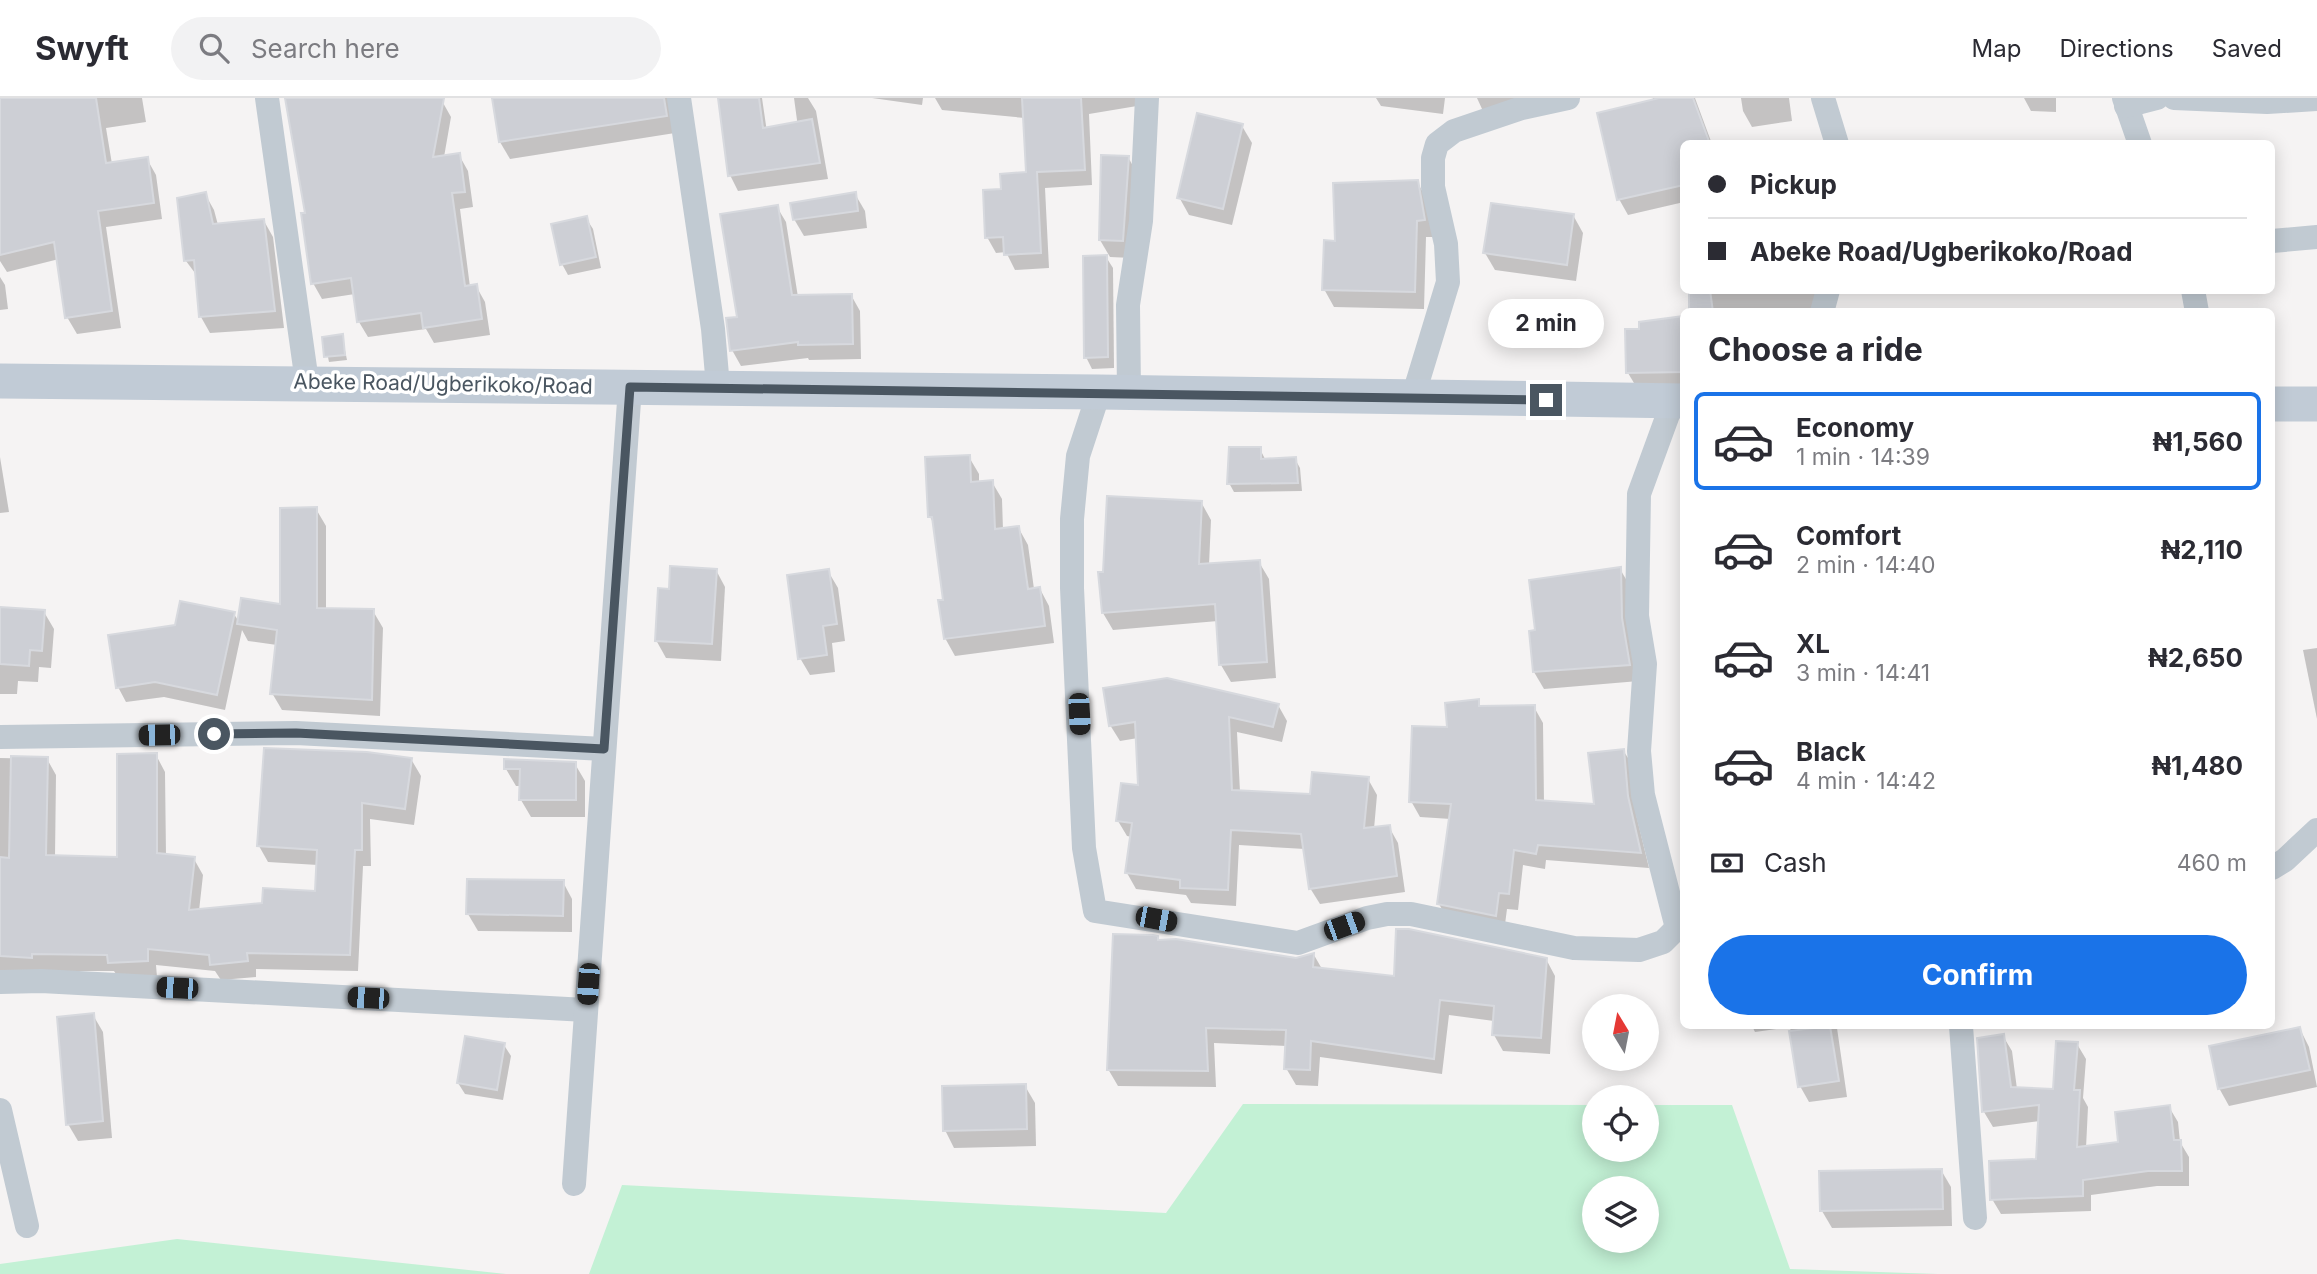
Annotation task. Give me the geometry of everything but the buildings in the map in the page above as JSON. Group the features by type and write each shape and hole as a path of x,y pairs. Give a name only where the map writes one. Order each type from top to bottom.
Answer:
{"street":[{"path":"267,98 307,382"},
{"path":"679,98 713,329 718,387"},
{"path":"1147,98 1141,221 1114,392 1078,456 1072,533 1084,848 1095,911 1298,943 1387,914 1411,914 1574,948 1639,950 1663,942 1680,927 1643,795 1639,751 1644,664 1636,616 1639,494 1678,401"},
{"path":"1413,397 1448,282 1446,244 1433,187 1433,158 1437,144 1454,131 1522,108 1568,98"},
{"path":"1823,98 1836,140"},
{"path":"2139,140 2125,102 2157,98"},
{"path":"2174,98 2267,102 2317,99"},
{"path":"2275,241 2317,237"},
{"name":"Abeke Road/Ugberikoko/Road","path":"0,382 307,382 1678,401"},
{"path":"574,1184 630,387"},
{"path":"2275,404 2317,404"},
{"path":"0,737 296,733 604,749"},
{"path":"2275,866 2317,830"},
{"path":"0,982 41,981 586,1010"},
{"path":"1961,1029 1975,1218"},
{"path":"0,1110 27,1226"}],"green space":[{"path":"1243,1104 1582,1105 1582,1162 1659,1162 1659,1105 1732,1105 1790,1269 1938,1274 589,1274 622,1185 1166,1213"},
{"path":"177,1239 506,1274 0,1274 0,1264"}],"route":[{"path":"214,734 296,733 604,749 630,387 1099,391 1546,400"}]}
